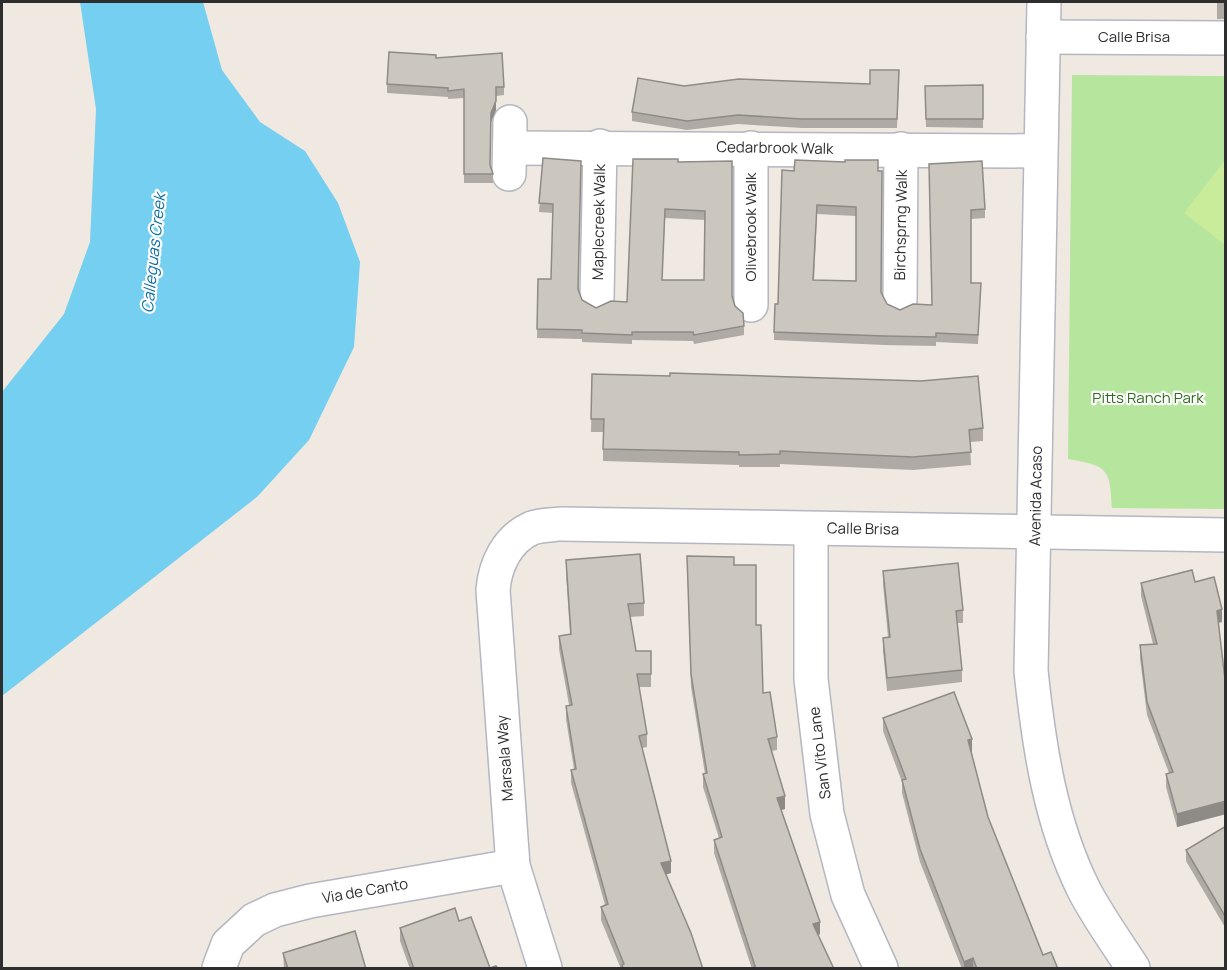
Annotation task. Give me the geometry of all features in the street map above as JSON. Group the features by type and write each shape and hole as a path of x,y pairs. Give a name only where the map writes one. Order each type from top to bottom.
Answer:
{"street":[{"name":"Avenida Acaso","path":"1044,2 1036,532 1031,671 1040,755 1057,820 1084,889 1133,969"},
{"name":"Calle Brisa","path":"1043,37 1226,38"},
{"name":"Cedarbrook Walk","path":"510,148 600,146 1040,151"},
{"name":"Maplecreek Walk","path":"597,298 600,146"},
{"name":"Olivebrook Walk","path":"751,148 751,305"},
{"name":"Birchsprng Walk","path":"900,300 901,149"},
{"name":"Calle Brisa","path":"508,547 532,528 560,524 1226,535"},
{"name":"San Vito Lane","path":"811,529 811,679 827,814 848,895 881,969"},
{"name":"Marsala Way","path":"508,547 494,570 493,590 513,866 544,969"},
{"name":"Via de Canto","path":"223,956 254,920 275,910 321,899 513,866"}],"green space":[{"name":"Pitts Ranch Park","path":"1072,75 1225,76 1225,509 1112,508 1110,484 1104,471 1091,464 1068,459"},
{"path":"1225,160 1225,245 1184,213"}],"water":[{"name":"Calleguas Creek","path":"80,2 203,2 222,70 260,122 305,151 338,203 360,262 354,347 309,440 257,497 2,696 2,392 64,314 90,242 96,109"}],"building":[{"path":"389,52 436,55 436,58 502,53 504,87 496,87 496,101 491,113 490,165 493,174 464,174 464,89 448,91 448,88 387,84"},
{"path":"870,70 899,70 897,119 802,119 738,115 687,121 632,112 638,78 684,86 739,79 870,84"},
{"path":"983,85 983,119 926,119 925,86"},
{"path":"543,158 581,161 578,289 582,300 596,308 611,301 627,302 633,159 678,159 678,162 732,161 732,296 735,306 743,313 744,326 694,335 693,332 632,332 632,335 582,333 582,330 537,329 538,279 551,279 553,204 539,203","holes":["665,209 705,211 704,280 662,280"]},
{"path":"795,160 845,162 845,160 878,160 878,171 882,171 881,292 887,304 900,310 913,304 932,305 929,164 982,161 985,209 971,210 971,283 981,283 978,335 936,333 936,337 774,332 775,304 778,304 782,170 794,171","holes":["817,205 856,207 856,281 813,280"]},
{"path":"670,373 921,381 978,376 983,428 969,430 971,452 913,457 780,451 780,454 739,455 739,452 603,449 604,419 591,419 592,374 670,376"},
{"path":"640,554 644,603 628,604 636,651 651,651 651,674 637,674 647,734 639,736 671,861 661,863 691,933 703,969 623,969 624,964 601,907 608,904 571,770 576,769 566,706 572,705 559,636 571,634 566,560"},
{"path":"687,556 734,557 734,565 756,565 756,625 761,625 763,693 770,692 777,737 768,739 785,796 777,798 820,922 813,924 834,969 756,969 714,840 722,837 703,774 707,773 691,674"},
{"path":"958,563 963,610 956,611 962,670 887,678 883,638 890,637 883,571"},
{"path":"1192,570 1195,582 1214,577 1222,609 1217,611 1226,688 1226,801 1177,814 1166,774 1173,772 1147,702 1140,645 1157,644 1141,583"},
{"path":"954,692 972,739 968,740 988,817 1043,955 1051,952 1058,969 977,969 973,958 964,962 920,849 902,780 906,779 883,718"},
{"path":"1226,826 1226,918 1186,850"},
{"path":"455,908 459,921 471,917 490,968 496,966 498,969 414,969 400,928"},
{"path":"355,931 366,969 288,969 283,953"}]}
